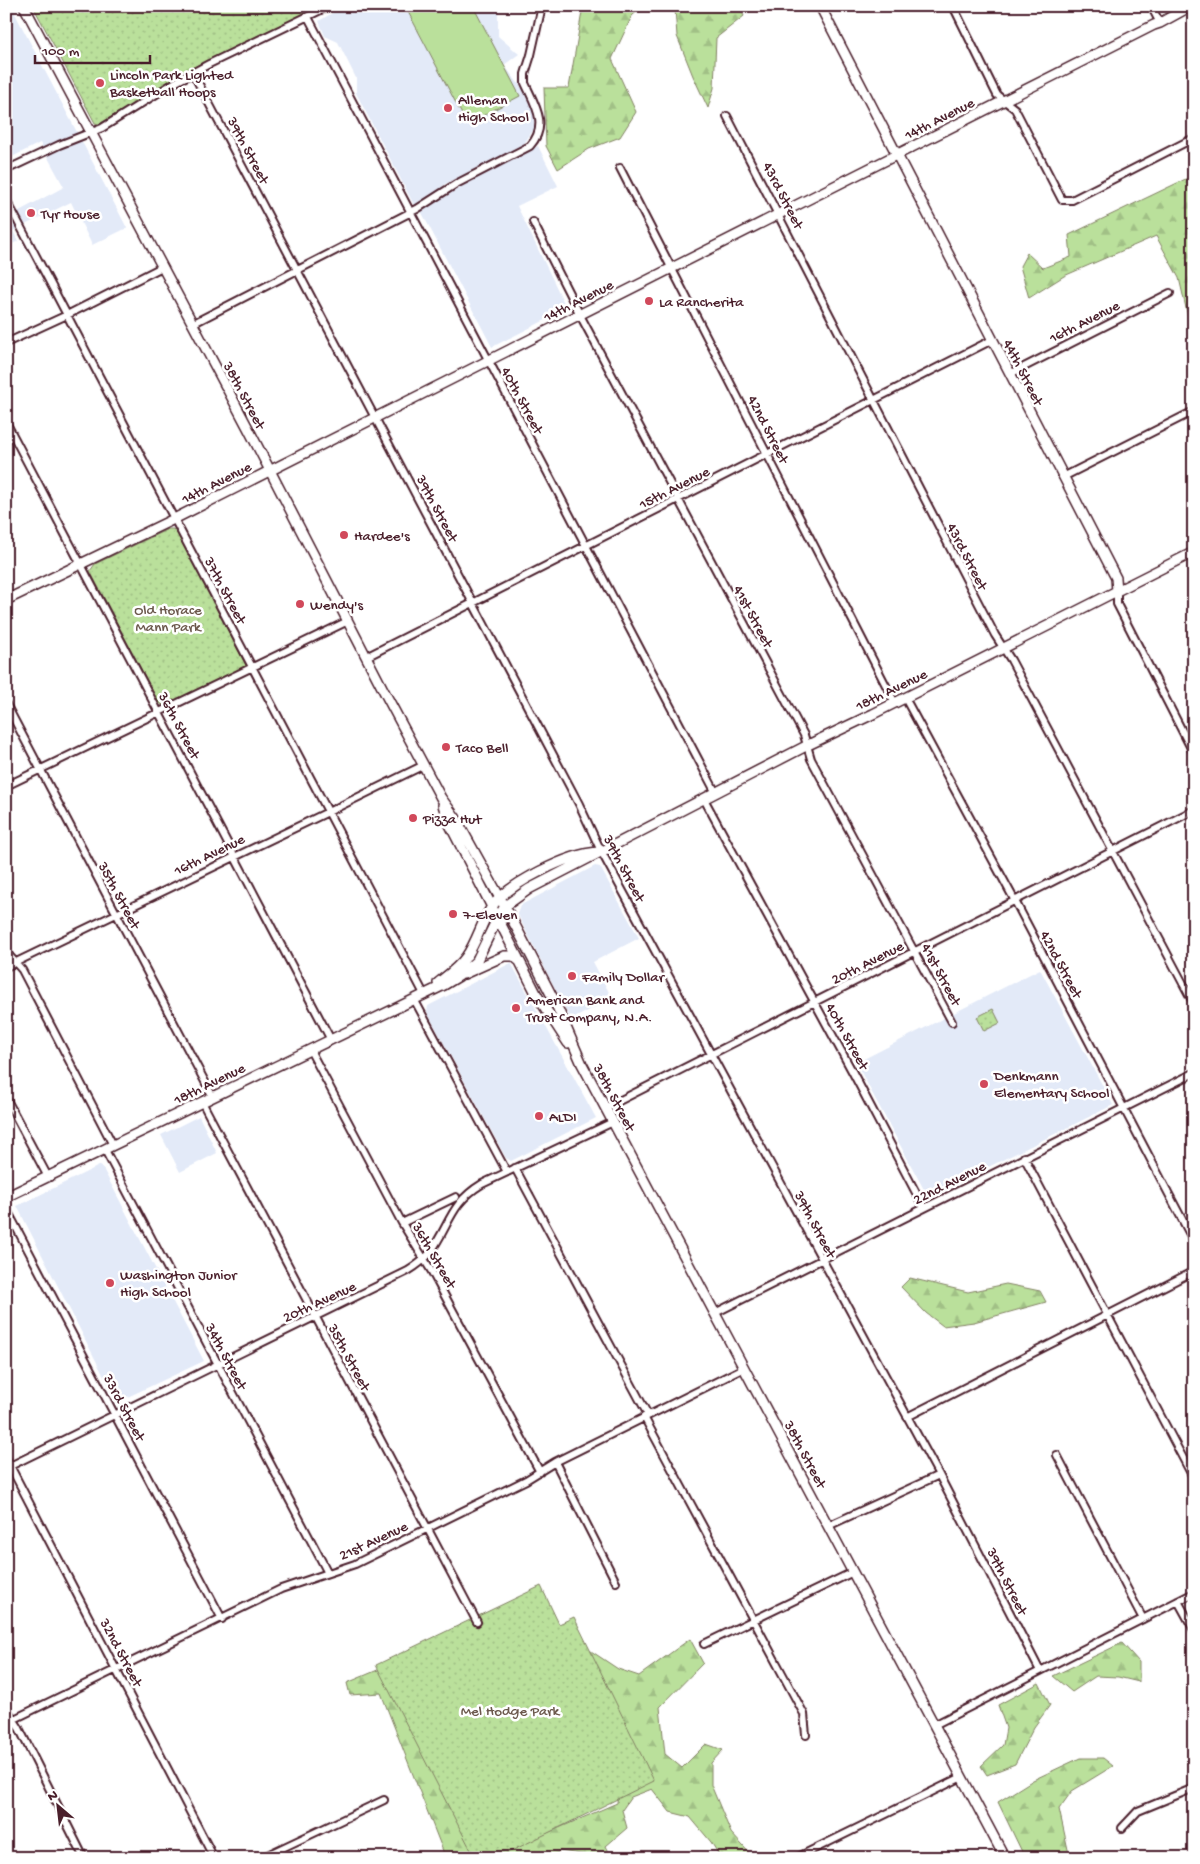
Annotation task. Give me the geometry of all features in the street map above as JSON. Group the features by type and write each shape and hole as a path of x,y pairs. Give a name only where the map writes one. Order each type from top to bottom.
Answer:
{"street":[{"name":"38th Street","path":"24,6 441,798 455,817 505,906 555,1002 582,1064 605,1108 1005,1858"},
{"path":"6,170 110,124 193,73 329,6"},
{"path":"192,324 410,212 456,184 524,150 536,140 540,118 524,77 532,55 542,6"},
{"name":"44th Street","path":"820,6 1116,578 1117,604 1194,754"},
{"path":"954,6 997,95 1015,109 1060,198 1065,201 1072,200 1194,138"},
{"path":"1151,6 1160,24 1167,18 1191,6"},
{"name":"40th Street","path":"308,17 716,793"},
{"name":"14th Avenue","path":"6,600 174,519 673,269 897,154 1154,25 1160,24"},
{"name":"39th Street","path":"193,73 474,603 579,804 601,851 907,1417 1040,1671"},
{"name":"43rd Street","path":"727,116 991,628 1194,1004"},
{"name":"42nd Street","path":"620,168 895,703"},
{"name":"37th Street","path":"6,199 254,667 424,994"},
{"name":"41st Street","path":"533,222 678,500 804,735 811,759 916,951 952,1022"},
{"path":"6,343 67,315 162,267"},
{"name":"16th Avenue","path":"1010,374 1170,293"},
{"name":"15th Avenue","path":"366,656 586,547 767,453 992,340"},
{"path":"1063,477 1194,411"},
{"name":"36th Street","path":"6,422 331,1040"},
{"name":"18th Avenue","path":"6,1197 459,976 477,960 505,906 529,889 808,745 1194,552"},
{"path":"6,786 348,621"},
{"name":"42nd Street","path":"905,698 1194,1242"},
{"name":"35th Street","path":"6,704 213,1097"},
{"name":"16th Avenue","path":"6,968 424,765"},
{"name":"38th Street","path":"441,798 448,821 538,997 582,1064"},
{"name":"40th Street","path":"704,799 815,1002 924,1208"},
{"name":"20th Avenue","path":"605,1108 1194,810"},
{"name":"18th Avenue","path":"424,994 461,964 468,955 491,908 514,886 560,862 585,853 601,851"},
{"name":"34th Street","path":"6,952 22,970 218,1365 328,1573"},
{"path":"459,976 504,956 514,956 519,961"},
{"path":"414,999 507,1172"},
{"name":"36th Street","path":"310,1050 402,1224 424,1258 540,1472"},
{"name":"22nd Avenue","path":"716,1314 1194,1073"},
{"path":"6,1098 48,1177"},
{"name":"35th Street","path":"202,1102 477,1622"},
{"name":"20th Avenue","path":"8,1467 408,1272 424,1258 464,1196 482,1184 613,1122"},
{"path":"1024,1158 1194,1479"},
{"path":"515,1168 804,1714 806,1735"},
{"path":"402,1224 456,1197"},
{"name":"33rd Street","path":"6,1208 222,1619"},
{"path":"907,1417 1194,1271"},
{"name":"21st Avenue","path":"6,1722 281,1589 355,1564 540,1472 554,1462 744,1368"},
{"path":"1057,1455 1143,1619"},
{"name":"32nd Street","path":"6,1458 8,1467 117,1669 214,1858"},
{"path":"554,1462 616,1582"},
{"path":"828,1526 938,1475"},
{"path":"704,1644 853,1572"},
{"path":"934,1724 1194,1593"},
{"path":"1178,1601 1194,1630"},
{"path":"6,1708 84,1858"},
{"path":"796,1858 962,1777"},
{"path":"1122,1828 1138,1811 1194,1788"},
{"path":"261,1858 384,1800"}],"shaded area":[{"path":"6,6 11,6 127,228 92,245 71,202 13,231 18,241 6,247 6,218 64,187 40,143 6,160"},
{"name":"Alleman High School","path":"344,6 498,6 498,36 519,54 504,65 524,91 534,113 534,129 523,145 445,184 442,188 414,205 356,93 356,78 338,42 325,36 319,21"},
{"name":"Alleman High School","path":"538,146 558,186 517,206 567,309 492,347 421,211 466,184"},
{"path":"595,866 600,867 639,938 593,962 612,998 571,1020 517,913 521,905"},
{"path":"511,963 596,1118 511,1161 506,1158 427,1012 428,1006"},
{"name":"Denkmann Elementary School","path":"1040,969 1113,1105 928,1197 856,1063"},
{"path":"199,1116 217,1153 180,1172 161,1135"},
{"name":"Washington Junior High School","path":"101,1165 204,1361 117,1402 17,1206"}],"green space":[{"path":"33,6 319,6 186,73 99,124 95,123"},
{"path":"409,6 473,6 520,96 467,124 406,8"},
{"path":"583,6 643,6 632,16 612,59 636,112 620,137 589,149 558,169 546,146 544,88 569,88"},
{"path":"669,6 739,6 744,16 716,38 714,88 708,108 677,36 675,9"},
{"path":"1194,175 1194,335 1192,334 1179,278 1156,236 1064,276 1029,298 1020,266 1027,253 1043,268 1071,257 1069,235"},
{"name":"Old Horace Mann Park","path":"168,529 173,529 179,536 246,665 242,669 165,706 159,703 90,571 95,564"},
{"path":"993,1009 1000,1023 984,1031 977,1017"},
{"path":"910,1278 968,1292 1006,1284 1040,1291 1046,1302 974,1322 943,1326 926,1313 901,1287"},
{"name":"Mel Hodge Park","path":"541,1586 559,1624 574,1617 654,1781 497,1858 475,1858 376,1665"},
{"path":"690,1639 703,1663 660,1707 665,1754 682,1768 706,1744 723,1750 711,1763 711,1785 731,1833 754,1858 721,1858 711,1842 690,1817 670,1812 652,1789 631,1797 622,1810 627,1828 606,1846 612,1858 586,1858 582,1854 559,1851 551,1858 489,1858 617,1803 619,1770 585,1647 618,1669 639,1676"},
{"path":"1122,1643 1139,1662 1139,1682 1118,1677 1096,1676 1072,1692 1053,1676"},
{"path":"380,1669 487,1858 443,1858 443,1851 381,1693 350,1695 347,1683"},
{"path":"1039,1683 1050,1705 1034,1727 1015,1764 987,1775 981,1766 1003,1745 1006,1728 998,1705"},
{"path":"1080,1758 1103,1758 1113,1766 1072,1791 1059,1809 1069,1854 1064,1858 1025,1858 998,1802 1033,1780"}],"place":[{"name":"Lincoln Park Lighted Basketball Hoops","path":"100,83"},
{"name":"Alleman High School","path":"448,108"},
{"name":"Tyr House","path":"31,213"},
{"name":"La Rancherita","path":"649,301"},
{"name":"Hardee's","path":"344,535"},
{"name":"Wendy's","path":"300,604"},
{"name":"Taco Bell","path":"446,747"},
{"name":"Pizza Hut","path":"413,818"},
{"name":"7-Eleven","path":"453,914"},
{"name":"Family Dollar","path":"572,976"},
{"name":"American Bank and Trust Company, N.A.","path":"516,1008"},
{"name":"Denkmann Elementary School","path":"984,1084"},
{"name":"ALDI","path":"539,1116"},
{"name":"Washington Junior High School","path":"110,1283"}]}
